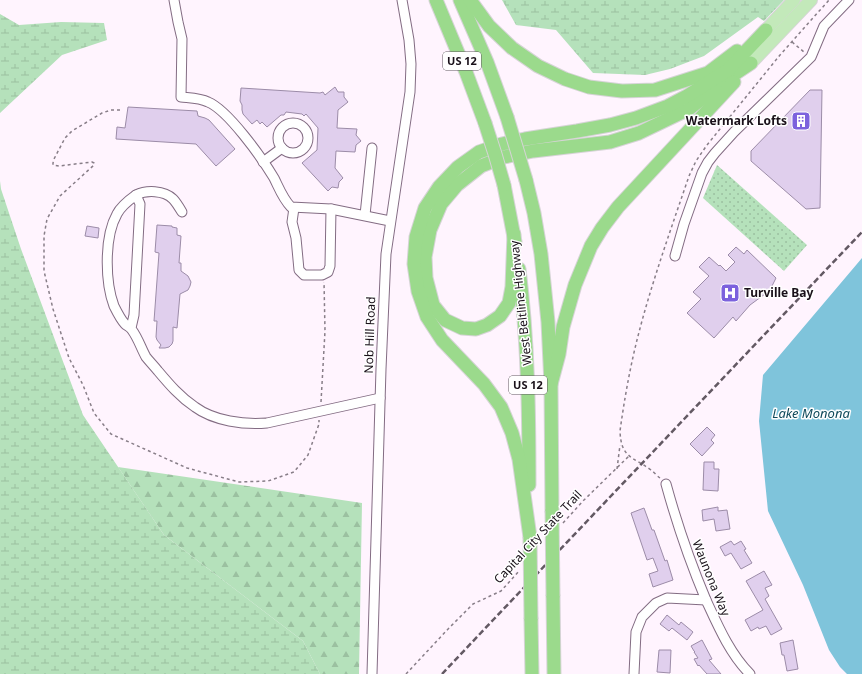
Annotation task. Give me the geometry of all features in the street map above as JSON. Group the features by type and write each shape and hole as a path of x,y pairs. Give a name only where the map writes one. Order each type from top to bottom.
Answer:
{"highway":[{"name":"West Beltline Highway","path":"436,0 466,72 485,123 504,185 514,234 521,286 528,370 532,674"},
{"name":"West Beltline Highway","path":"460,0 487,62 507,117 526,180 534,213 541,254 548,322 551,384 554,674"},
{"path":"470,0 490,26 512,48 538,66 565,79 589,87 622,92 655,90 708,73 766,30"},
{"path":"530,537 519,460 512,433 500,408 484,384 442,340 427,317 418,291 414,264 416,237 425,208 439,187 458,167 479,152 525,138 610,125 636,118 668,106 728,70 766,30"},
{"path":"514,234 512,287 509,303 500,316 487,325 476,329 462,328 445,320 433,305 426,278 425,256 430,230 441,204 456,185 481,166 504,157 534,151 610,142 639,133 689,109 730,77 751,63"},
{"path":"551,384 559,354 562,327 572,292 591,246 602,228 618,207 751,63"}],"main road":[{"path":"766,30 794,0"},
{"path":"751,63 811,0"}],"street":[{"path":"174,0 182,39 181,97 196,98 209,102 220,109 238,129 263,162 286,202 291,207 330,209 390,221"},
{"name":"Nob Hill Road","path":"372,674 386,254 410,92 409,40 402,0"},
{"path":"675,256 684,224 702,173 708,162 734,132 811,57 824,26 849,0"},
{"path":"263,162 282,148"},
{"path":"366,215 372,148"},
{"path":"182,212 172,197 156,191 136,195 126,202 117,214 111,228 107,259 108,279 114,306 126,326 131,328 147,357 172,388 206,414 226,420 256,424 320,412 380,398"},
{"path":"131,328 134,315 140,204 136,195"},
{"path":"294,208 292,222 296,238 299,270 304,275 322,275 328,272 330,266 330,209"},
{"name":"Waunona Way","path":"666,484 679,529 706,600 718,626 742,665 750,674"},
{"path":"634,674 636,632 642,616 656,603 667,598 706,600"}],"path":[{"path":"792,42 811,57"},
{"path":"120,110 111,110 102,113 72,131 65,138 54,159 53,165 60,166 92,162 94,165 60,196 47,219 44,236 44,271 53,309 69,358 83,385 94,414 111,434 187,468 239,482 268,481 294,472 308,455 319,424 325,331 324,274"},
{"path":"617,469 620,442"},
{"name":"Capital City State Trail","path":"562,524 629,456 651,470 666,484"},
{"name":"Capital City State Trail","path":"406,674 473,604 501,591 520,570"}],"green space":[{"path":"502,0 784,0 764,21 758,17 704,56 670,69 645,75 593,73 556,30 516,25"},
{"path":"0,14 19,25 61,22 104,23 107,40 62,55 0,113"},
{"path":"717,165 807,245 784,271 703,198"},
{"path":"0,181 1,189 21,249 83,415 164,535 303,641 320,674 0,674"},
{"path":"118,467 362,503 359,674 320,674 303,641 164,535"}],"water":[{"name":"Lake Monona","path":"862,258 862,674 847,674 840,667 829,650 803,585 768,511 759,421 763,375"}],"building":[{"path":"335,87 338,92 344,92 344,97 348,102 338,110 337,128 357,129 356,135 361,141 356,145 355,152 336,151 335,168 343,178 339,182 338,188 332,187 328,191 302,163 317,150 318,128 306,114 304,116 302,114 286,112 267,127 262,122 260,124 257,120 252,124 243,114 240,101 241,88 323,92 325,95"},
{"name":"Watermark Lofts","path":"810,90 822,90 820,208 806,209 751,161 751,151"},
{"path":"128,107 197,111 198,116 209,120 235,149 216,166 196,144 116,139 117,127 125,128"},
{"path":"157,225 172,226 177,228 177,235 181,236 179,263 181,263 181,271 188,276 191,282 188,290 180,294 177,328 173,327 172,344 165,348 159,348 161,345 156,337 157,321 154,321 159,253 155,252"},
{"path":"87,226 99,228 98,238 85,236"},
{"name":"Turville Bay","path":"736,247 744,254 747,250 776,278 771,288 765,294 750,305 736,321 733,317 714,338 687,313 701,299 693,292 709,276 699,267 709,257 726,271 735,262 728,255"},
{"path":"707,427 715,435 711,440 714,443 702,456 690,444"},
{"path":"704,462 714,462 714,469 719,469 718,491 703,490"},
{"path":"718,507 718,511 727,510 730,529 716,531 714,519 703,521 702,510"},
{"path":"644,508 665,561 667,560 673,580 653,587 649,574 658,571 653,558 647,560 631,513"},
{"path":"731,541 734,545 741,541 746,549 744,550 752,563 741,569 731,553 725,556 720,547"},
{"path":"764,571 772,585 765,588 769,596 765,599 782,629 771,635 766,626 759,629 758,627 751,631 745,620 763,610 746,581"},
{"path":"667,615 679,625 681,622 693,632 687,640 672,628 669,631 660,624"},
{"path":"702,640 712,659 709,660 721,674 707,674 699,665 698,666 694,659 698,658 691,646"},
{"path":"793,640 798,669 787,671 780,643"},
{"path":"659,650 671,650 670,673 657,672"}],"railway":[{"path":"442,674 862,232"}],"place":[{"name":"Watermark Lofts","path":"801,121"},
{"name":"Turville Bay","path":"730,293"}]}
